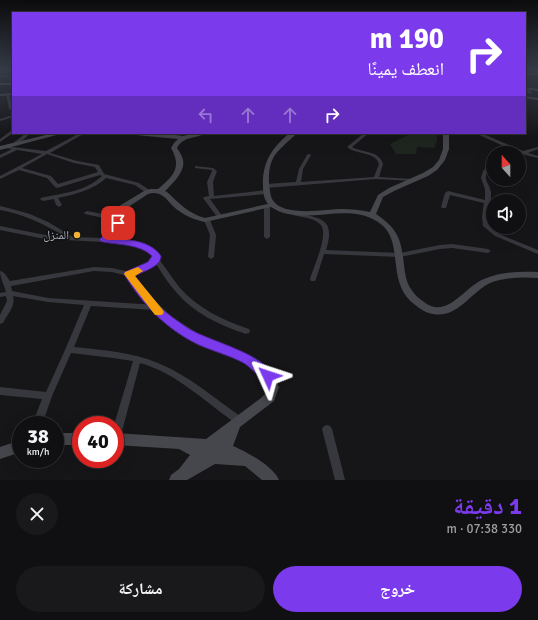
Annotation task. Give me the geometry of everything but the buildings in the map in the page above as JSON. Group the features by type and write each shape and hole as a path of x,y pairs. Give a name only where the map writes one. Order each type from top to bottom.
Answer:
{"street":[{"path":"7,94 12,108"},
{"path":"0,95 12,94"},
{"path":"526,97 536,98"},
{"path":"0,120 12,116"},
{"path":"0,141 12,132"},
{"path":"0,157 15,147 28,134"},
{"path":"15,147 59,134"},
{"path":"0,178 81,134"},
{"path":"162,134 183,138 199,134"},
{"path":"267,236 270,201 266,189 265,172 270,157 280,145 293,134"},
{"path":"366,134 349,147 354,151 371,155 380,161 381,164 376,178"},
{"path":"372,214 380,196 432,171 439,165 447,150 446,134"},
{"path":"479,134 504,146"},
{"path":"160,191 179,171 180,158 174,148 183,138"},
{"path":"3,147 15,147 47,153 76,162 97,166 103,174"},
{"path":"526,152 538,148"},
{"path":"298,183 301,169 309,155"},
{"path":"526,155 538,157"},
{"path":"197,167 213,169 215,171 210,182 212,197"},
{"path":"18,168 49,177 57,186 103,174 137,184 147,191"},
{"path":"486,170 483,178 486,184"},
{"path":"43,199 86,188 98,182 103,174"},
{"path":"220,217 206,200 212,197 298,183 376,178 412,180"},
{"path":"108,217 147,191 160,191 167,194 180,209 197,218 207,220 270,205 324,223 328,231 313,279"},
{"path":"444,207 448,193 486,202"},
{"path":"55,196 58,205"},
{"path":"0,208 25,214 40,220 71,238"},
{"path":"486,208 484,221 486,225"},
{"path":"288,212 346,211 372,214 383,220 392,230 400,255 400,267 405,288 419,303 435,311 448,309 454,306 485,281 503,276 538,275"},
{"path":"87,213 108,217 118,223 118,227 103,240"},
{"path":"207,220 213,236 211,257"},
{"path":"0,228 45,237 130,242 144,246 155,254 156,259 182,295 214,318 246,331"},
{"path":"496,234 505,239 538,252"},
{"path":"322,252 400,255 446,246 460,246 488,250"},
{"path":"8,284 94,269 112,270 128,274 148,266 156,259"},
{"path":"0,273 8,284 8,293 11,300 0,321"},
{"path":"128,274 154,307 182,330 204,342 253,363 268,376 273,387 270,397 210,445 180,476"},
{"path":"0,295 18,293 45,299 88,304 154,307"},
{"path":"40,416 48,396 70,350 88,304"},
{"path":"70,350 154,364 184,380 237,423"},
{"path":"121,416 137,360"},
{"path":"0,391 48,396"},
{"path":"180,476 213,458 225,448 237,423"},
{"path":"327,428 340,480"},
{"path":"124,440 210,445 225,448 259,468 272,480"},
{"path":"182,444 199,455 213,458 247,461"},
{"path":"0,453 12,449"}],"shaded area":[{"path":"410,134 437,134 437,140 434,148 417,147 416,154 396,154 390,144"}],"slow traffic":[{"path":"138,271 128,274 159,312"}],"place":[{"name":"المنزل","path":"77,235"}],"route":[{"path":"118,223 118,227 103,240 125,242 144,246 151,250 156,256 156,259 152,264 128,274 154,307 177,327 204,342 246,359 268,376"}]}
